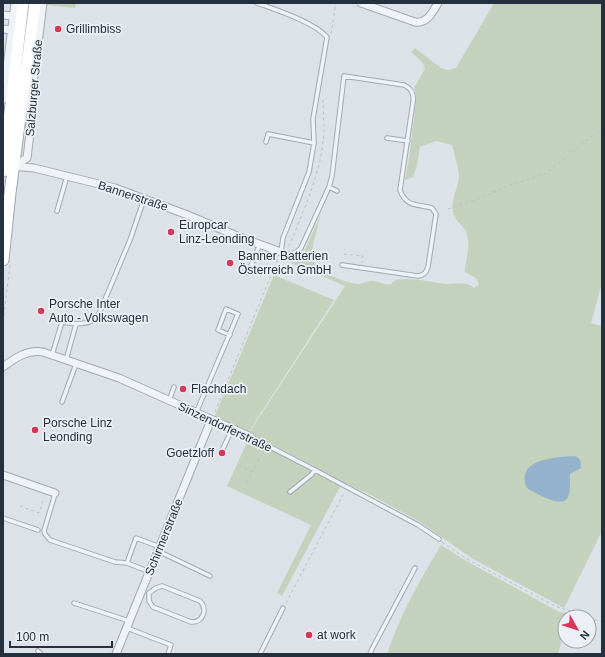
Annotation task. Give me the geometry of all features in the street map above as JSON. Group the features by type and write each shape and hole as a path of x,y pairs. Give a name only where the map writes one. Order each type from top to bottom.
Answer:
{"main road":[{"name":"Salzburger Straße","path":"3,260 6,167 23,3"},
{"name":"Salzburger Straße","path":"6,167 35,3"}],"street":[{"path":"3,98 15,3"},
{"name":"Salzburger Straße","path":"6,167 27,158 30,133 30,108 43,3"},
{"path":"361,3 420,23 428,19 438,3"},
{"path":"3,15 14,16"},
{"path":"3,29 12,30"},
{"name":"Bannerstraße","path":"6,167 34,168 115,188 281,252"},
{"name":"Sinzendorferstraße","path":"3,367 30,352 37,351 52,355 118,378 251,437"},
{"name":"Schirmerstraße","path":"116,654 128,624 146,592 150,572 211,420"},
{"path":"3,475 55,493"}],"lane":[{"path":"257,3 310,24 322,31 327,37 313,119 314,143 309,172 283,238 281,252 288,255 293,254 301,248 329,187 332,176 344,76 404,85 411,90 414,95 400,190 402,196 411,204 432,208 436,214 426,272 423,275 418,276 342,265"},
{"path":"266,142 268,134 314,143"},
{"path":"387,138 408,141"},
{"path":"57,211 67,176"},
{"path":"329,187 337,192"},
{"path":"52,355 62,322 76,324 90,322 95,320 98,316 130,240 144,198"},
{"path":"248,273 260,244"},
{"path":"196,413 230,335 238,314 226,309 218,330 230,335"},
{"path":"66,360 76,324"},
{"path":"62,402 76,364"},
{"path":"169,401 174,387"},
{"path":"221,452 232,429"},
{"name":"Sinzendorferstraße","path":"251,437 347,487 439,539"},
{"path":"290,492 315,470"},
{"path":"55,493 44,531 50,540 115,562 127,563 150,572"},
{"path":"3,518 38,530"},
{"path":"127,563 136,538 210,576"},
{"path":"370,654 415,568"},
{"path":"162,586 166,587 200,601 204,606 204,614 198,621 191,622 153,607 146,592 162,586"},
{"path":"74,603 128,624 171,645 168,654"},
{"path":"260,654 283,608"},
{"path":"38,651 41,654"}],"path":[{"path":"448,209 476,200 508,186 545,174 602,128"},
{"path":"211,420 281,252"},
{"path":"344,254 363,256"},
{"path":"247,483 266,444"},
{"path":"238,465 252,472"},
{"path":"283,608 347,487"},
{"path":"20,506 39,512 46,494"},
{"path":"439,539 465,558 555,606 564,609"}],"green space":[{"path":"47,3 76,3 75,8 47,5"},
{"path":"494,3 602,3 602,283 591,323 602,326 602,531 564,608 473,559 420,522 367,493 342,482 249,433 345,286 287,261 295,260 303,254 321,214 312,256 318,267 331,276 359,284 375,281 384,284 392,284 396,280 408,279 448,284 468,284 474,288 479,285 477,279 465,272 468,237 465,229 455,218 452,208 459,175 452,145 436,141 420,147 417,166 413,177 405,180 415,111 414,88 425,69 423,63 411,52 415,48 441,68 448,70 456,68"},
{"path":"274,275 334,300 248,433 214,418"},
{"path":"249,438 318,473 340,487 282,596 277,593 311,525 227,486"},
{"path":"441,545 463,559 557,611 557,649 559,649 558,654 387,654 398,625"}],"water":[{"path":"575,456 580,461 581,468 570,474 568,498 566,500 552,500 540,496 527,488 525,478 527,471 532,465 557,457"}],"place":[{"name":"Grillimbiss","path":"58,29"},
{"name":"Europcar Linz-Leonding","path":"171,232"},
{"name":"Banner Batterien Österreich GmbH","path":"230,263"},
{"name":"Porsche Inter Auto - Volkswagen","path":"41,311"},
{"name":"Flachdach","path":"183,389"},
{"name":"Porsche Linz Leonding","path":"35,430"},
{"name":"Goetzloff","path":"222,453"},
{"name":"at work","path":"309,635"}]}
